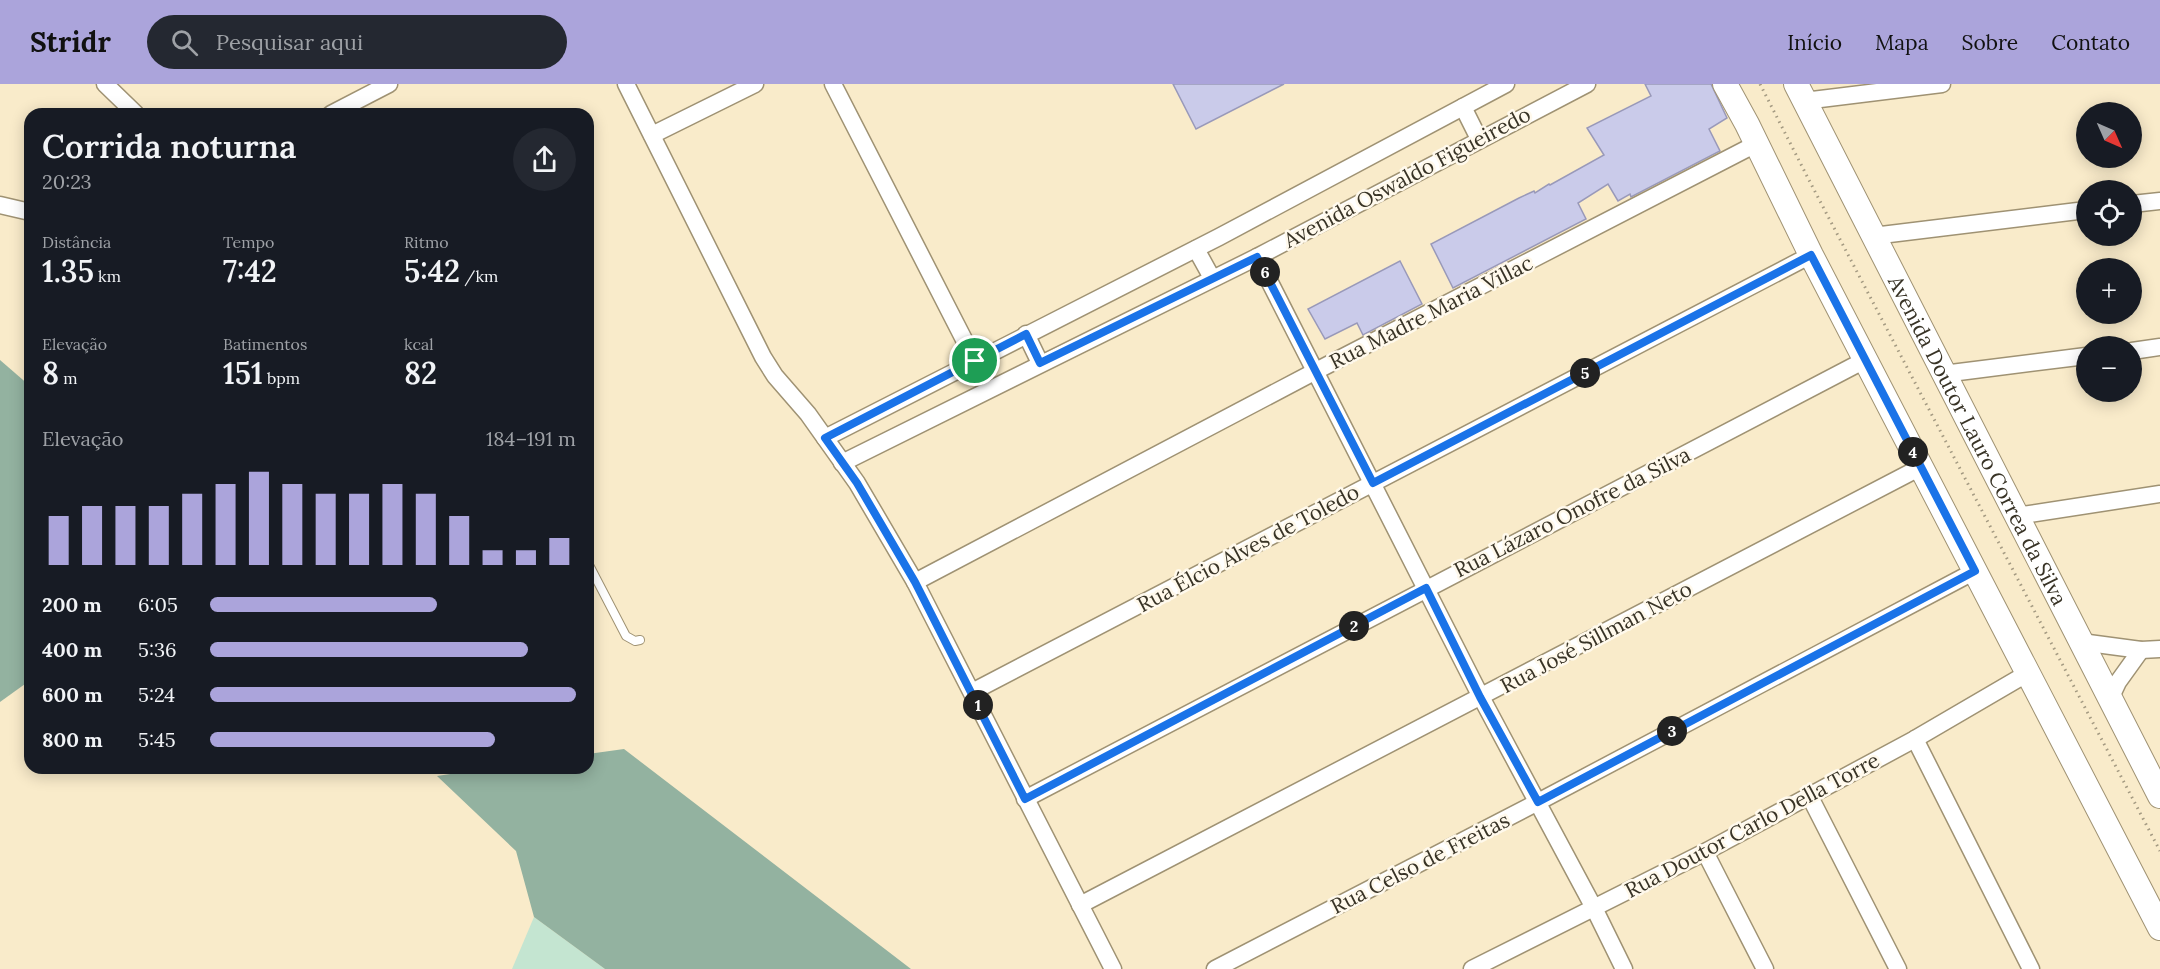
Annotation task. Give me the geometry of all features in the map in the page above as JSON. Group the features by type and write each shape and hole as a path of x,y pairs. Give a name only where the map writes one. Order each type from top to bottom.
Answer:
{"main road":[{"path":"1725,84 1811,255 2160,928"},
{"name":"Avenida Doutor Lauro Correa da Silva","path":"1800,93 2160,796"}],"street":[{"path":"105,84 130,108"},
{"path":"343,108 389,84"},
{"path":"626,84 763,357 775,376 808,414 857,483 915,582 1113,969"},
{"path":"652,135 755,84"},
{"path":"833,84 975,361"},
{"name":"Avenida Oswaldo Figueiredo","path":"825,438 1196,249 1506,84"},
{"name":"Avenida Oswaldo Figueiredo","path":"842,463 1257,257 1587,84"},
{"path":"1800,93 1942,84"},
{"path":"1463,106 1479,139"},
{"name":"Rua Madre Maria Villac","path":"915,582 1314,372 1756,144"},
{"path":"2142,203 2160,201"},
{"path":"0,205 24,211"},
{"path":"1873,236 2076,211"},
{"path":"1196,249 1212,278"},
{"name":"Rua Élcio Alves de Toledo","path":"972,692 1811,255"},
{"path":"1257,257 1480,697 1538,802 1624,969"},
{"path":"1026,334 1040,363"},
{"path":"2142,350 2160,347"},
{"path":"1943,374 2076,357"},
{"name":"Rua Lázaro Onofre da Silva","path":"1025,799 1866,360"},
{"name":"Rua José Sillman Neto","path":"1080,905 1921,467"},
{"path":"2016,516 2160,494"},
{"name":"Rua Celso de Freitas","path":"1215,969 1538,802 1975,571"},
{"path":"2081,642 2141,650 2160,649"},
{"path":"2110,699 2118,681 2141,650"},
{"name":"Rua Doutor Carlo Della Torre","path":"1472,969 1705,852 1915,739 2028,673"},
{"path":"1915,739 2031,969"},
{"path":"1810,796 1898,969"},
{"path":"1705,852 1765,969"}],"lane":[{"path":"594,575 626,636 635,641 640,640"}],"path":[{"path":"1760,84 2160,851"}],"green space":[{"path":"0,360 24,381 24,685 0,702"},
{"path":"624,749 911,969 605,969 534,917 516,851 437,776 450,774 594,774 594,753"},
{"path":"534,917 605,969 512,969"}],"building":[{"path":"1173,84 1284,84 1196,129"},
{"path":"1645,84 1711,84 1727,118 1709,129 1720,151 1631,197 1630,194 1618,201 1608,184 1578,203 1586,219 1453,288 1431,244 1519,198 1534,191 1535,193 1604,155 1587,128 1651,96"},
{"path":"1400,261 1422,304 1363,335 1357,323 1325,339 1308,309"}],"route":[{"path":"1811,255 1975,571 1538,802 1480,697 1426,588 1025,799 915,582 857,483 825,438 975,361 1026,334 1040,363 1257,257 1314,372 1373,483 1811,255"}]}
